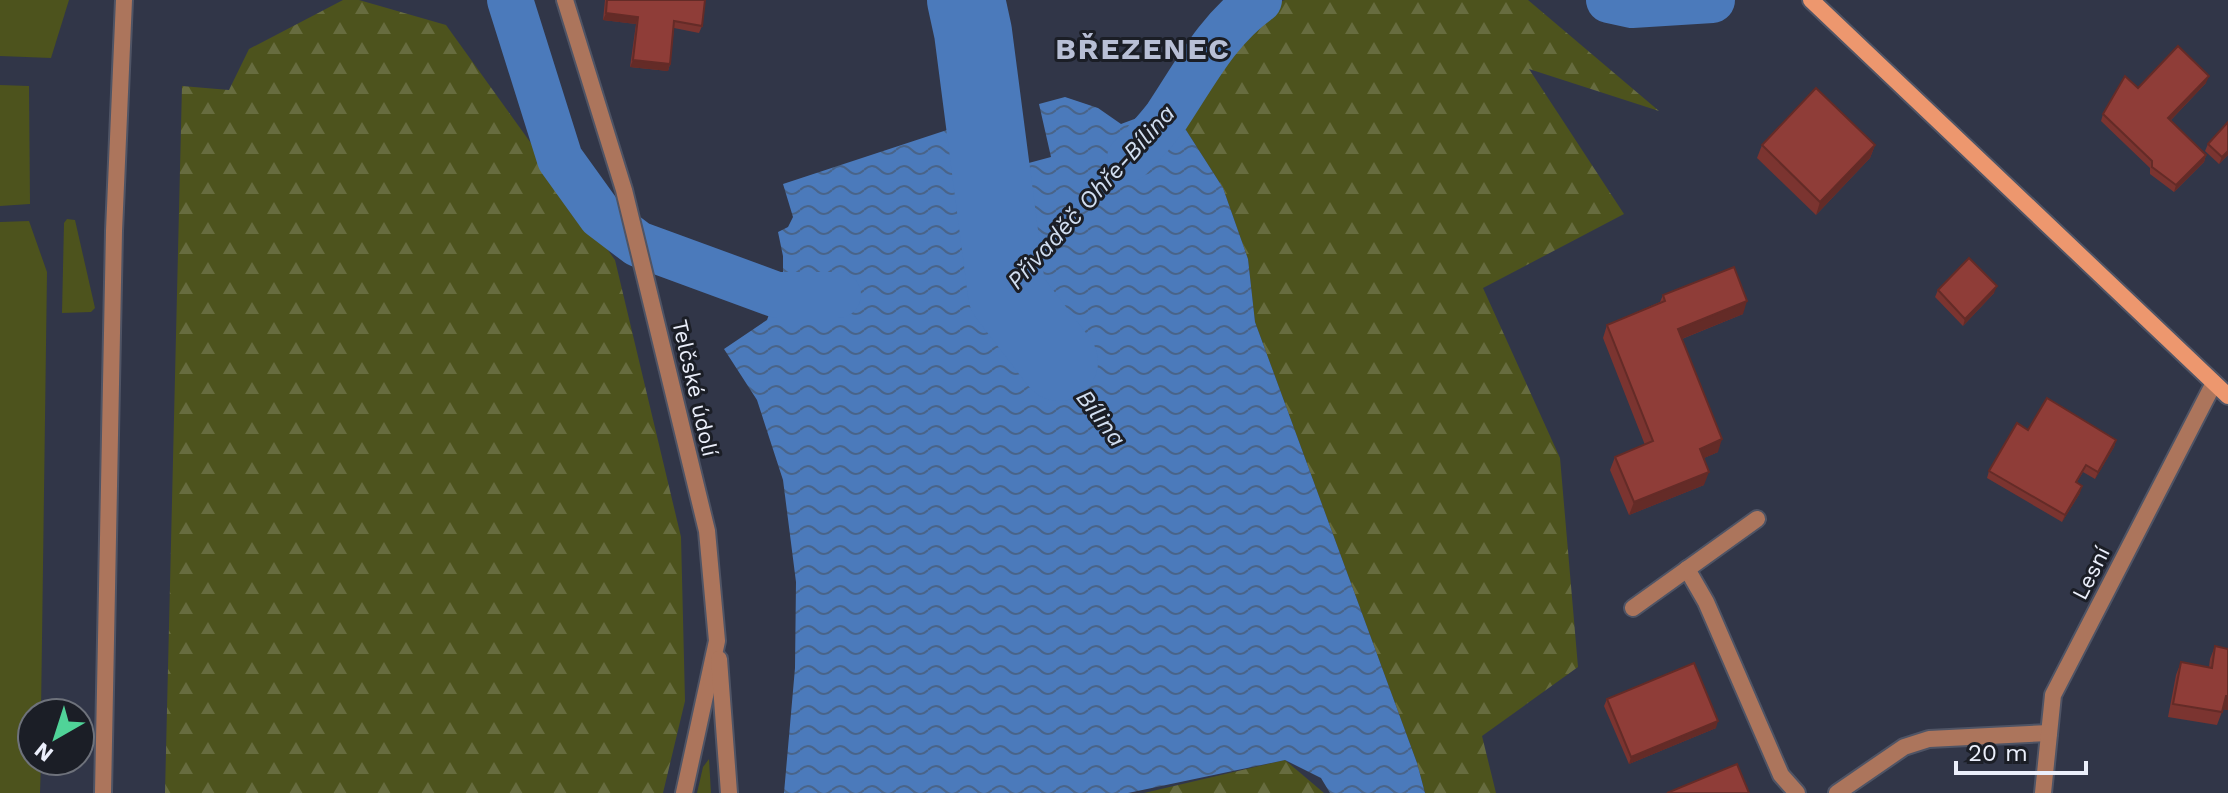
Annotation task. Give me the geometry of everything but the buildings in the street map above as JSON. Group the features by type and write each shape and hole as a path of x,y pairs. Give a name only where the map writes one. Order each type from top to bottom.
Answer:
{"street":[{"path":"103,793 114,231 124,0"},
{"name":"Telčské údolí","path":"565,0 624,190 707,531 717,641 684,793"},
{"path":"1814,3 2228,396"},
{"name":"Lesní","path":"2043,793 2053,695 2214,383"},
{"path":"1633,608 1757,519"},
{"path":"1687,569 1706,602 1781,775 1797,793"},
{"path":"717,641 729,793"},
{"path":"1837,793 1904,747 1929,739 2049,733"}],"green space":[{"path":"0,0 69,0 51,58 0,56"},
{"path":"343,0 359,0 446,25 615,260 681,537 685,701 663,793 165,793 182,86 229,90 249,49"},
{"path":"1285,0 1528,0 1659,111 1529,69 1624,214 1483,288 1560,458 1578,667 1482,736 1496,793 1425,793 1417,763 1255,322 1248,259 1223,188 1177,116 1210,64 1235,33 1249,20"},
{"path":"0,85 29,86 30,204 0,206"},
{"path":"67,219 75,220 95,308 91,312 62,313 64,223"},
{"path":"29,221 47,272 41,697 16,697 16,777 40,777 40,793 0,793 0,222"},
{"path":"709,759 711,793 697,793 703,767"},
{"path":"1285,760 1324,793 1144,793"}],"water":[{"path":"1065,97 1098,108 1121,124 1164,108 1177,116 1223,188 1248,259 1255,322 1417,763 1425,793 1330,793 1321,778 1285,760 1128,793 784,793 795,668 796,582 783,480 757,400 724,349 767,320 783,276 778,232 788,227 793,217 783,184 950,129 981,274 1017,270 1004,113 1010,113 1025,164 1051,157 1039,104"}],"waterway":[{"name":"Přivaděč Ohře-Bílina","path":"510,0 560,159 601,216 638,244 777,295 838,295"},
{"name":"Bílina","path":"966,0 973,32 1007,294 1059,362"},
{"name":"Přivaděč Ohře-Bílina","path":"1130,158 1167,116 1219,39 1259,0"},
{"name":"Přivaděč Ohře-Bílina","path":"1609,0 1632,5 1712,0"}],"district":[{"name":"BŘEZENEC","path":"1143,48"}]}
